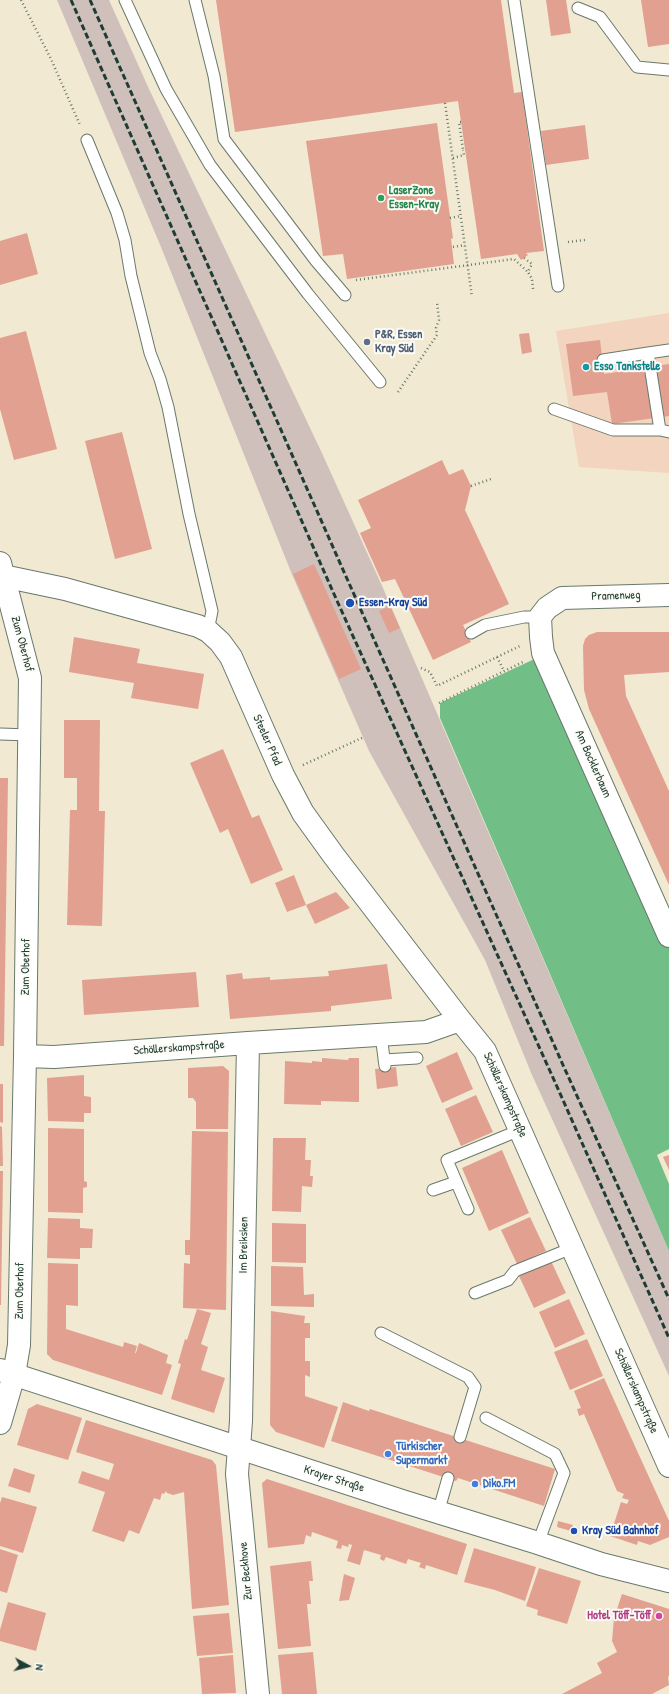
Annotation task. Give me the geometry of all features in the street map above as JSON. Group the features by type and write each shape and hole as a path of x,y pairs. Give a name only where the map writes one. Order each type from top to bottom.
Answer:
{"street":[{"name":"Steeler Pfad","path":"1,571 198,626 208,631 220,642 231,657 283,775 303,813 334,856 460,1020"},
{"name":"Zum Oberhof","path":"0,1423 7,1372 19,1345 30,735 30,678 6,611 1,571"},
{"name":"Pramenweg","path":"541,636 547,608 562,598 669,595"},
{"name":"Am Bocklerbaum","path":"541,636 669,936"},
{"name":"Schöllerskampstraße","path":"25,1056 54,1057 426,1032 460,1020 486,1051 669,1466"},
{"name":"Im Breiksken","path":"238,1447 241,1421 248,1043"},
{"name":"Krayer Straße","path":"7,1372 601,1564 669,1581"},
{"name":"Zur Beckhove","path":"238,1447 237,1474 258,1694"}],"lane":[{"path":"125,0 166,89 210,165 308,294 380,382"},
{"path":"195,0 214,76 224,140 316,261 345,295"},
{"path":"514,0 558,286"},
{"path":"578,8 600,17 636,67 669,70"},
{"path":"87,140 118,213 125,240 131,276 150,353 160,379 168,407 189,514 212,610 208,631"},
{"path":"603,360 669,350"},
{"path":"554,409 613,430 665,431 648,353"},
{"path":"471,632 485,625 524,617 541,636"},
{"path":"0,734 30,735"},
{"path":"381,1035 385,1064 417,1058"},
{"path":"468,1209 447,1160 520,1130"},
{"path":"432,1190 456,1182"},
{"path":"475,1293 508,1280 515,1271 572,1248"},
{"path":"381,1333 468,1377 475,1387 460,1437"},
{"path":"486,1418 555,1454 564,1473 538,1543"},
{"path":"438,1512 448,1478"}],"path":[{"path":"21,0 51,60 87,140"},
{"path":"445,103 472,298"},
{"path":"453,158 464,155 459,122 461,122"},
{"path":"450,218 461,216"},
{"path":"561,243 585,240"},
{"path":"452,247 465,245"},
{"path":"524,258 532,264 528,272"},
{"path":"355,280 514,260 528,272 532,279 533,290"},
{"path":"398,392 437,335 436,328 439,320 437,302"},
{"path":"471,486 491,479"},
{"path":"421,668 430,672 437,686 541,636"},
{"path":"439,703 504,671 541,636"},
{"path":"497,658 504,671"},
{"path":"283,775 364,737"}],"shaded area":[{"path":"57,0 109,0 149,89 321,451 383,588 669,1251 669,1376 532,1075 485,960 369,751 291,572 161,247"},
{"path":"669,313 669,473 579,467 556,331"}],"green space":[{"path":"543,655 669,940 669,1149 657,1155 669,1184 669,1251 440,718 440,703"}],"building":[{"path":"216,0 501,0 514,93 522,92 544,251 526,253 528,255 521,260 517,254 481,259 458,101 235,132"},
{"path":"546,0 566,0 571,33 551,36"},
{"path":"641,0 669,0 669,44 648,47"},
{"name":"LaserZone Essen-Kray","path":"437,123 453,238 451,239 454,264 347,279 343,254 323,256 306,141"},
{"path":"585,125 589,159 546,165 541,131"},
{"path":"27,233 38,274 0,285 0,241"},
{"path":"26,331 57,449 14,460 0,409 0,338"},
{"path":"529,333 532,352 522,354 519,334"},
{"path":"600,340 604,374 669,364 669,416 612,424 607,392 573,396 566,344"},
{"path":"122,432 152,549 115,559 85,441"},
{"path":"442,460 449,475 463,469 471,486 465,510 509,604 463,625 471,642 433,660 395,579 382,582 360,533 371,528 358,500"},
{"path":"314,564 361,669 339,679 293,574"},
{"path":"390,606 400,628 389,633 379,611"},
{"path":"597,632 669,632 669,672 624,675 626,696 669,791 669,885 589,709 584,690 583,646 585,639 589,635"},
{"path":"74,637 140,649 137,663 204,674 198,709 131,698 134,683 69,672"},
{"path":"64,720 100,720 99,811 105,811 102,926 67,925 70,810 77,810 77,778 64,778"},
{"path":"223,749 252,818 259,815 283,870 251,884 228,829 220,833 190,763"},
{"path":"0,778 8,778 4,1046 0,1046"},
{"path":"294,875 306,905 287,912 275,883"},
{"path":"336,892 350,908 315,924 306,905"},
{"path":"387,964 392,999 331,1006 331,1011 230,1019 226,975 242,973 243,979 270,977 270,980 329,976 328,971"},
{"path":"196,972 199,1007 84,1015 82,980"},
{"path":"457,1052 473,1089 442,1103 426,1066"},
{"path":"322,1058 348,1060 349,1058 359,1058 359,1102 321,1101 321,1105 284,1104 285,1061 312,1063 312,1061 322,1062"},
{"path":"223,1066 229,1071 228,1129 196,1129 196,1102 193,1098 188,1098 188,1068"},
{"path":"396,1067 398,1086 377,1089 375,1069"},
{"path":"84,1075 84,1096 91,1097 91,1113 84,1113 84,1122 48,1121 47,1078"},
{"path":"0,1084 3,1084 3,1123 0,1122"},
{"path":"476,1095 493,1132 461,1146 445,1109"},
{"path":"0,1126 2,1127 3,1166 0,1166"},
{"path":"48,1128 84,1129 84,1181 87,1182 87,1187 83,1188 83,1213 48,1212"},
{"path":"192,1131 228,1132 226,1310 183,1308 184,1263 190,1264 190,1255 185,1255 185,1240 190,1240"},
{"path":"273,1138 306,1138 305,1160 311,1160 310,1176 313,1176 312,1187 302,1186 301,1212 272,1211"},
{"path":"502,1150 529,1213 489,1231 462,1168"},
{"path":"669,1155 669,1170 663,1157"},
{"path":"0,1171 3,1171 1,1305 0,1305"},
{"path":"530,1217 546,1251 517,1264 501,1230"},
{"path":"48,1218 80,1219 80,1228 93,1229 92,1248 80,1248 80,1259 47,1258"},
{"path":"272,1223 306,1224 306,1263 272,1262"},
{"path":"551,1261 566,1293 534,1308 519,1276"},
{"path":"48,1263 78,1264 78,1306 66,1305 66,1329 123,1347 124,1342 137,1346 135,1353 139,1343 168,1355 166,1363 172,1365 162,1395 53,1360 47,1354"},
{"path":"271,1266 303,1267 304,1295 314,1294 314,1307 271,1306"},
{"path":"569,1299 585,1334 555,1348 539,1312"},
{"path":"197,1309 211,1313 201,1344 208,1347 201,1370 225,1378 214,1413 171,1399 181,1364 178,1363 185,1339 187,1340"},
{"path":"271,1311 305,1316 304,1323 310,1323 310,1338 305,1338 305,1361 310,1361 310,1377 305,1375 305,1396 338,1407 324,1448 276,1432 270,1425"},
{"path":"587,1339 603,1376 570,1390 554,1352"},
{"path":"604,1378 669,1521 669,1537 650,1545 638,1541 637,1545 610,1536 621,1502 627,1504 629,1500 622,1498 624,1494 617,1491 584,1414 579,1416 577,1409 581,1408 574,1391"},
{"path":"343,1402 369,1411 370,1409 555,1469 544,1506 458,1478 456,1481 331,1441"},
{"path":"37,1404 82,1418 68,1460 17,1445 28,1409"},
{"path":"86,1420 212,1460 216,1465 229,1605 192,1609 184,1492 173,1495 167,1493 166,1491 164,1494 162,1493 160,1500 154,1498 139,1534 129,1530 124,1542 92,1531 105,1492 78,1483 82,1471 109,1480 114,1464 76,1452"},
{"path":"14,1468 35,1475 30,1493 8,1486"},
{"path":"267,1479 467,1544 457,1575 426,1565 425,1569 419,1567 421,1563 408,1559 406,1564 386,1557 384,1561 380,1559 381,1555 364,1550 360,1565 347,1561 352,1545 349,1544 348,1547 342,1545 341,1549 336,1548 338,1541 312,1532 311,1537 306,1535 304,1544 268,1548 262,1483"},
{"path":"2,1497 37,1507 23,1553 0,1546 0,1503"},
{"path":"558,1521 573,1525 571,1531 557,1527"},
{"path":"474,1548 536,1567 525,1601 495,1590 464,1582"},
{"path":"0,1549 18,1555 7,1593 0,1591"},
{"path":"311,1561 313,1581 309,1581 311,1604 307,1604 311,1646 278,1649 270,1566"},
{"path":"539,1568 581,1581 567,1624 537,1615 538,1610 526,1606"},
{"path":"344,1574 355,1578 349,1600 339,1601"},
{"path":"622,1594 669,1609 669,1685 652,1694 562,1694 602,1673 597,1663 617,1652 612,1641 614,1618"},
{"path":"8,1602 46,1613 36,1651 0,1641 0,1630"},
{"path":"229,1613 233,1653 197,1656 193,1616"},
{"path":"313,1652 317,1694 282,1694 278,1655"},
{"path":"233,1655 236,1693 202,1694 199,1658"}],"railway":[{"path":"71,0 338,603 669,1338"},
{"path":"90,0 563,1065 669,1299"}],"place":[{"name":"LaserZone Essen-Kray","path":"381,198"},
{"name":"P&R, Essen Kray Süd","path":"367,342"},
{"name":"Esso Tankstelle","path":"586,367"},
{"name":"Essen-Kray Süd","path":"350,603"},
{"name":"Türkischer Supermarkt","path":"388,1454"},
{"name":"Diko.FM","path":"475,1484"},
{"name":"Kray Süd Bahnhof","path":"574,1531"},
{"name":"Hotel Töff-Töff","path":"659,1616"}]}
